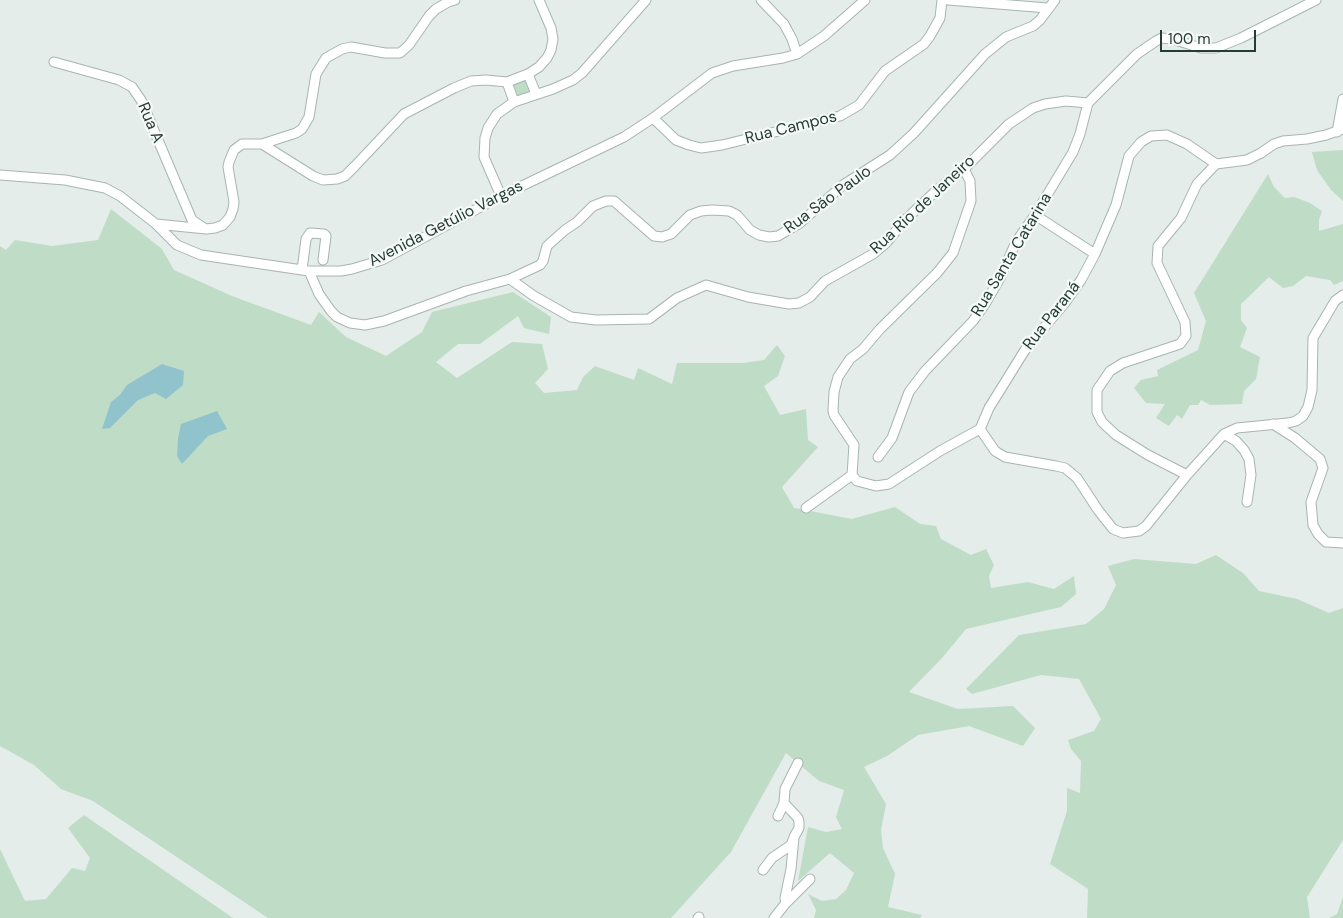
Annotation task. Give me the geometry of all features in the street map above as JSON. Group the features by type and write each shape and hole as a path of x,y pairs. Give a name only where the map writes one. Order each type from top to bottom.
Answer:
{"street":[{"path":"156,224 206,229 223,225 230,217 233,209 234,202 228,167 234,150 242,144 262,144 302,129 309,116 316,74 326,58 342,49 351,48 385,53 400,53 409,45 428,16 436,9 455,0"},
{"path":"262,144 313,176 323,180 337,179 345,176 404,114 454,88 471,82 486,80 506,82 528,74 539,67 547,58 553,39 551,28 539,0"},
{"path":"501,196 484,157 485,138 488,128 497,114 514,102 564,85 582,73 646,0"},
{"path":"761,0 784,24 797,54"},
{"name":"Avenida Getúlio Vargas","path":"0,175 65,180 105,188 120,196 156,224 177,245 201,255 306,270 341,271 382,260 501,196 624,136 653,118 702,79 718,70 797,54 824,36 864,0"},
{"name":"Rua Campos","path":"653,118 676,140 701,148 722,145 840,116 859,105 885,71 924,44 940,18 942,0"},
{"path":"948,0 1048,8"},
{"name":"Rua São Paulo","path":"510,279 540,265 547,246 564,230 577,222 592,206 606,201 614,201 654,236 671,234 690,215 712,210 729,211 737,215 750,230 769,237 778,236 800,222 843,185 890,155 914,133 986,54 1006,37 1033,26 1054,0"},
{"path":"1088,102 1137,54 1162,38 1172,39 1201,48 1216,48 1241,38 1316,0"},
{"name":"Rua A","path":"54,62 119,80 132,87 142,100 192,220 206,229"},
{"path":"528,74 536,94"},
{"path":"506,82 514,102"},
{"path":"1187,475 1116,436 1106,427 1097,412 1097,394 1105,377 1116,366 1180,344 1184,339 1186,332 1185,322 1157,263 1158,246 1181,218 1197,184 1216,164 1247,160 1282,141 1307,139 1340,130 1343,99"},
{"name":"Rua Rio de Janeiro","path":"510,279 534,296 571,317 596,320 649,319 677,298 706,285 748,297 794,304 810,297 825,281 873,254 886,243 905,220 938,189 964,169 1008,124 1033,108 1045,104 1066,101 1088,102"},
{"name":"Rua Santa Catarina","path":"878,456 892,438 909,392 925,370 973,321 1000,278 1016,242 1035,215 1073,152 1080,134 1088,102"},
{"name":"Rua Paraná","path":"980,429 993,401 1025,350 1072,294 1095,254 1116,205 1129,156 1146,138 1157,135 1172,136 1216,164"},
{"path":"964,169 970,181 972,196 953,253 937,273 880,329 863,349 850,359 838,377 832,405 834,415 854,445 852,475 857,482 876,486 889,484 940,451 980,429 995,451 1005,457 1065,468 1078,478 1113,529 1122,533 1134,533 1143,528 1224,434 1237,428 1288,423 1300,419 1308,407 1312,390 1312,338 1335,301 1343,295"},
{"path":"1035,215 1095,254"},
{"path":"323,260 326,236 324,234 310,233 306,239 306,270 318,294 337,317 365,325 384,321 466,291 510,279"},
{"path":"1335,301 1343,307"},
{"path":"1273,424 1295,438 1320,459 1323,468 1311,502 1313,525 1326,542 1343,543"},
{"path":"1224,434 1236,441 1249,459 1251,475 1247,502"},
{"path":"806,508 852,475"},
{"path":"778,816 784,803 785,789 798,763"},
{"path":"763,870 772,858 791,845 799,828 798,818 784,803"},
{"path":"786,903 785,897 791,869 794,837"},
{"path":"774,918 810,879"}],"green space":[{"path":"525,79 532,91 517,98 513,92 514,82"},
{"path":"1343,150 1343,201 1331,190 1317,170 1312,152"},
{"path":"1268,174 1274,187 1285,198 1294,197 1310,203 1322,211 1319,220 1319,231 1343,224 1343,281 1334,285 1330,280 1306,276 1293,286 1283,288 1269,277 1241,304 1241,320 1247,328 1240,347 1260,357 1256,379 1244,391 1242,404 1210,405 1201,400 1198,405 1190,405 1182,419 1177,415 1169,426 1156,418 1165,404 1146,403 1134,388 1141,380 1158,376 1157,370 1198,350 1206,321 1194,293"},
{"path":"111,209 162,249 174,270 232,296 311,325 319,312 346,337 386,356 422,332 432,312 513,292 551,317 549,334 524,328 518,316 480,344 458,344 436,362 457,378 512,342 542,344 548,369 535,383 544,393 577,390 583,377 595,366 634,380 638,368 672,384 677,363 743,363 764,360 777,345 785,356 778,376 764,386 780,415 806,409 808,440 818,447 782,487 794,508 852,519 895,507 920,524 936,526 941,539 971,555 986,549 994,565 989,576 991,588 1028,582 1054,589 1074,576 1076,594 1061,607 966,629 942,658 909,692 958,709 1013,706 1035,728 1023,746 969,726 918,735 887,756 864,767 886,804 881,829 883,848 895,874 888,907 922,915 920,918 814,918 816,910 808,894 822,901 836,899 846,890 854,873 830,853 798,881 808,827 826,832 842,829 836,817 844,790 819,781 786,753 731,852 671,918 268,918 93,801 61,789 34,765 0,746 0,246 6,250 15,240 52,246 98,240"},
{"path":"1216,555 1243,573 1259,591 1297,599 1329,613 1343,608 1343,840 1307,897 1310,918 1087,918 1088,889 1050,864 1067,811 1067,788 1080,793 1081,761 1071,749 1068,740 1094,731 1101,719 1079,679 1041,675 972,694 966,689 1019,635 1086,624 1104,609 1116,585 1108,566 1134,559 1196,564"},
{"path":"84,815 233,918 0,918 0,849 25,901 46,899 72,868 85,871 90,858 68,828"},
{"path":"1343,897 1343,918 1329,918 1337,914"}],"water":[{"path":"162,364 184,371 183,385 166,399 155,393 138,400 110,428 102,429 111,402 120,395 127,385"},
{"path":"217,411 227,429 208,436 182,464 177,456 181,424"}]}
